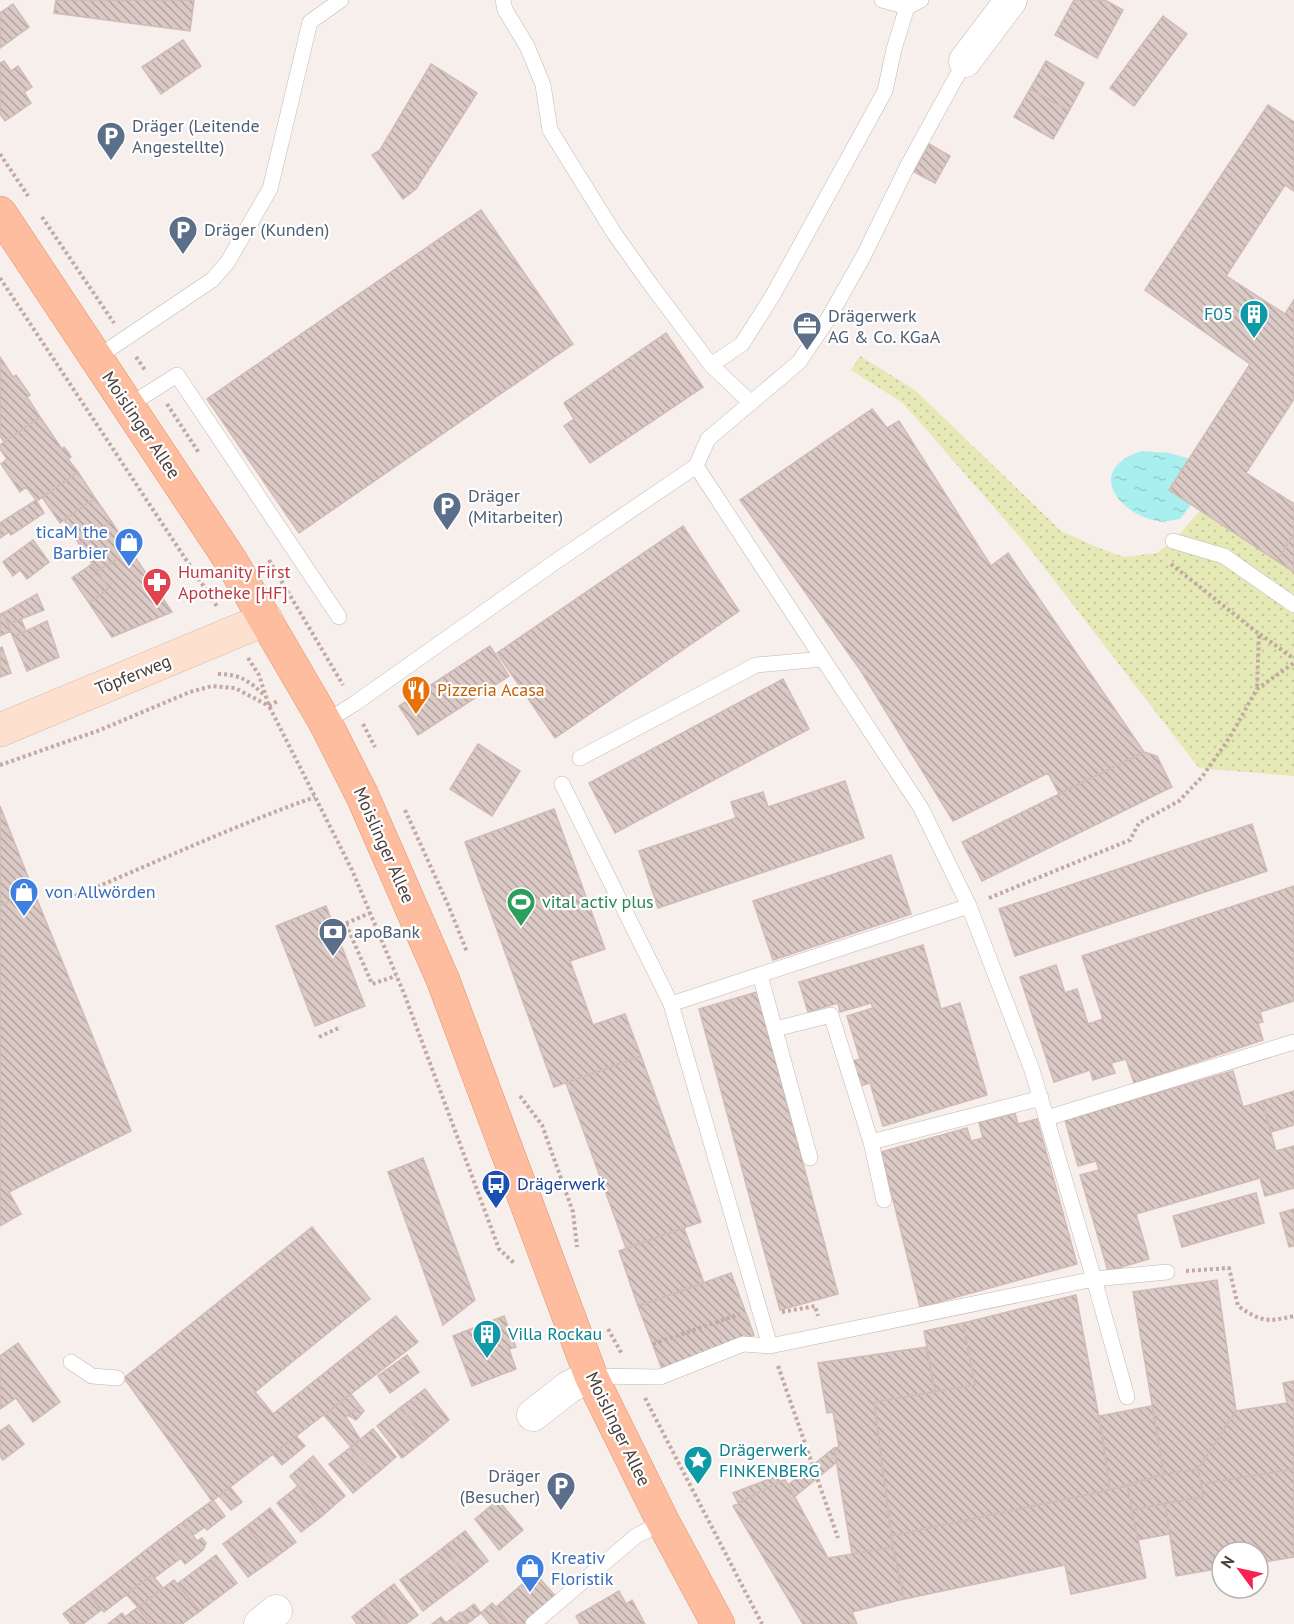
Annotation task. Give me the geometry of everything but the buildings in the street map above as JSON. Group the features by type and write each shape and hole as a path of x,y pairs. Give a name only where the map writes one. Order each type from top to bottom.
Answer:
{"main road":[{"name":"Moislinger Allee","path":"0,213 231,561 325,722 362,795 443,980 591,1377 663,1522 718,1624"},
{"name":"Töpferweg","path":"0,730 266,619"}],"street":[{"path":"964,61 1011,0"},
{"path":"533,1415 569,1387 591,1377"}],"lane":[{"path":"96,358 212,280 227,263 270,189 310,22 341,0"},
{"path":"503,0 505,10 526,45 543,85 550,130 614,232 711,365 751,403"},
{"path":"711,365 742,344 774,295 885,91 894,49 914,3 882,0"},
{"path":"325,722 696,466 708,439 799,362 828,319 862,257 911,158 964,61"},
{"path":"128,406 177,375 339,617"},
{"path":"696,466 921,808 969,906 1041,1098 1127,1397"},
{"path":"1173,541 1224,556 1294,605"},
{"path":"580,758 756,665 823,659"},
{"path":"562,784 671,1004 770,1346"},
{"path":"671,1004 969,906"},
{"path":"760,975 810,1158"},
{"path":"775,1029 831,1015 871,1142 884,1200"},
{"path":"1047,1118 1294,1042"},
{"path":"871,1142 1041,1098"},
{"path":"591,1377 660,1377 743,1344 770,1346 1094,1279 1167,1272"},
{"path":"71,1362 92,1376 117,1378"},
{"path":"533,1624 636,1536 663,1522"}],"path":[{"path":"0,278 200,580 259,675 269,705 352,870 370,913 499,1249 518,1267"},
{"path":"969,906 1130,840 1139,823 1179,801 1202,777 1230,738 1257,689 1294,661 1166,561"},
{"path":"1257,689 1259,634"},
{"path":"0,765 100,730 190,692 212,686 235,688 269,705"},
{"path":"75,896 254,818 315,796"},
{"path":"335,928 370,913"},
{"path":"346,924 372,984 396,976"},
{"path":"319,1037 341,1027"},
{"path":"1167,1272 1229,1268 1238,1306 1257,1319 1276,1320 1294,1316"},
{"path":"770,1346 838,1538"}],"green space":[{"path":"860,356 915,390 1061,531 1124,557 1157,553 1173,541 1200,511 1294,572 1294,776 1199,768 1027,545 903,403 851,370"}],"water":[{"path":"1142,451 1170,453 1190,459 1169,490 1191,505 1180,519 1160,522 1142,516 1129,509 1113,489 1111,478 1115,468 1125,459"}],"place":[{"name":"Dräger (Leitende Angestellte)","path":"111,162"},
{"name":"Dräger (Kunden)","path":"183,256"},
{"name":"F05","path":"1254,340"},
{"name":"Drägerwerk AG & Co. KGaA","path":"807,352"},
{"name":"Dräger (Mitarbeiter)","path":"447,532"},
{"name":"ticaM the Barbier","path":"129,568"},
{"name":"Humanity First Apotheke [HF]","path":"157,608"},
{"name":"Pizzeria Acasa","path":"416,716"},
{"name":"von Allwörden","path":"24,918"},
{"name":"vital activ plus","path":"521,928"},
{"name":"apoBank","path":"333,958"},
{"name":"Drägerwerk","path":"496,1210"},
{"name":"Villa Rockau","path":"487,1360"},
{"name":"Drägerwerk FINKENBERG","path":"698,1486"},
{"name":"Dräger (Besucher)","path":"561,1512"},
{"name":"Kreativ Floristik","path":"530,1594"}]}
